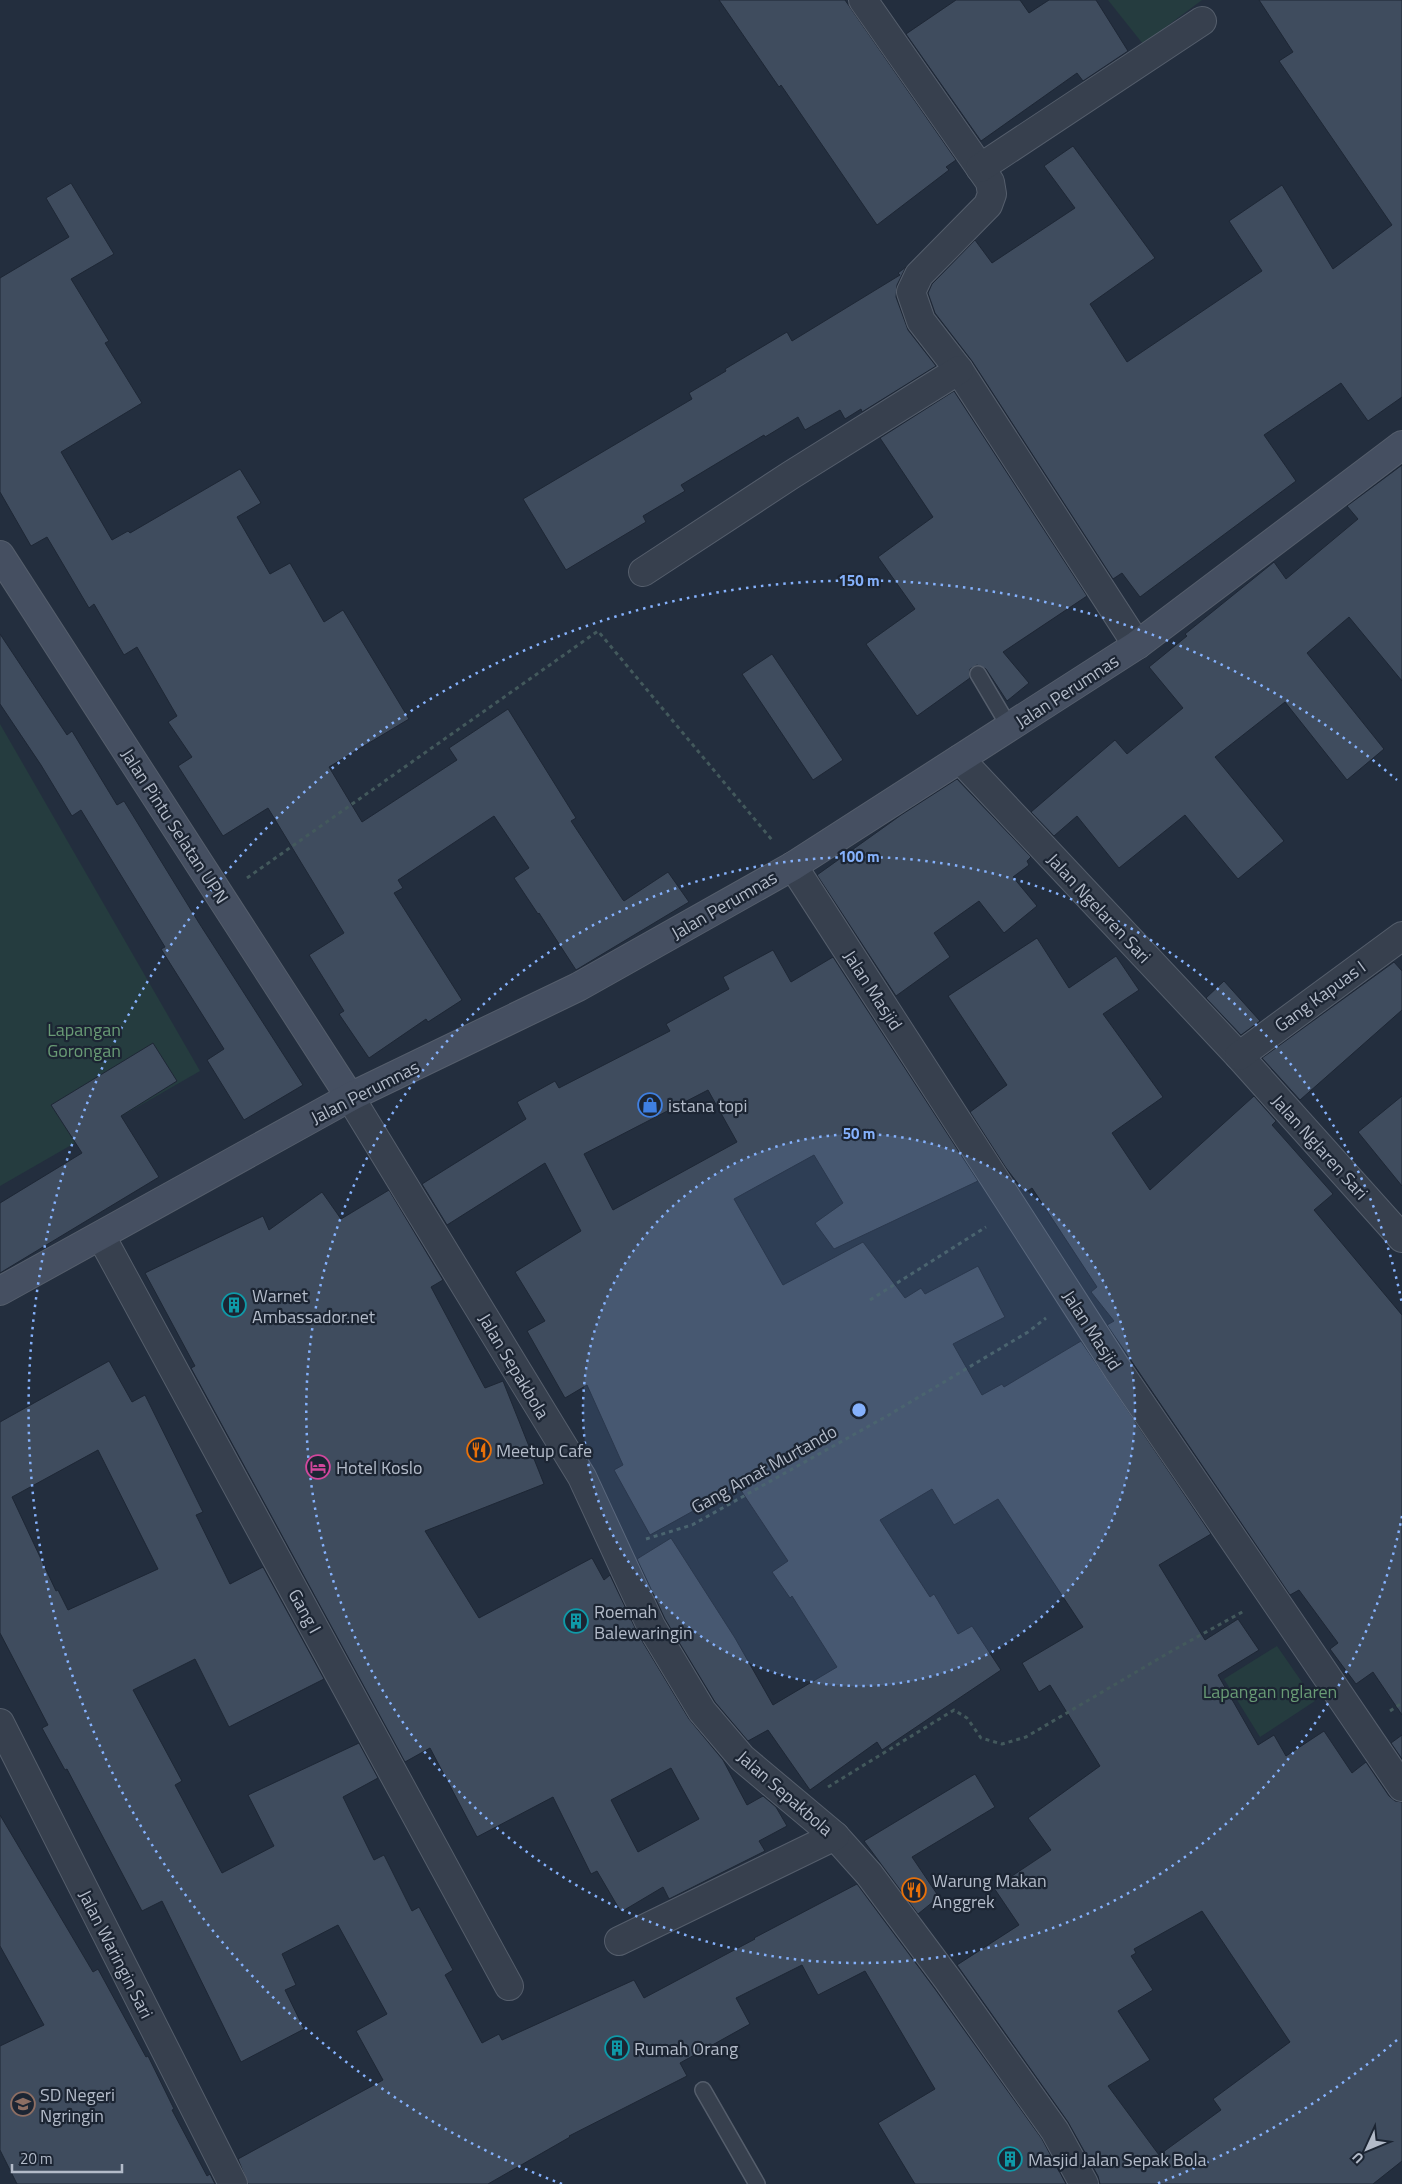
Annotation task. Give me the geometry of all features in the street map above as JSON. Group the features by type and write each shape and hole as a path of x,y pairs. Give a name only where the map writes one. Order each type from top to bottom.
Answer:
{"main road":[{"name":"Jalan Perumnas","path":"0,1291 350,1097 578,987 793,866 1137,645 1402,445"},
{"name":"Jalan Pintu Selatan UPN","path":"0,556 350,1097"}],"street":[{"path":"863,0 990,182 992,194 988,205 919,275 911,292 921,321 959,370 1137,645"},
{"path":"980,168 1202,21"},
{"path":"644,572 831,449 959,370"},
{"name":"Jalan Ngelaren Sari","path":"960,760 1239,1056"},
{"name":"Jalan Masjid","path":"793,866 1071,1298 1270,1596 1402,1787"},
{"name":"Gang Kapuas I","path":"1239,1056 1402,936"},
{"name":"Jalan Nglaren Sari","path":"1239,1056 1402,1238"},
{"name":"Jalan Sepakbola","path":"350,1097 582,1477 651,1626 702,1711 742,1758 800,1804 835,1836 868,1874 948,1980 1055,2132 1084,2184"},
{"name":"Gang I","path":"101,1236 509,1986"},
{"name":"Jalan Waringin Sari","path":"0,1723 233,2184"},
{"path":"619,1940 835,1836"}],"lane":[{"path":"978,674 1010,728"},
{"path":"704,2090 756,2184"}],"path":[{"path":"220,897 598,631 793,866"},
{"path":"870,1300 1014,1210"},
{"name":"Gang Amat Murtando","path":"614,1548 674,1532 692,1525 888,1416 1028,1332 1071,1298"},
{"path":"800,1804 954,1710 967,1718 981,1738 1002,1744 1026,1737 1170,1652 1270,1596"}],"green space":[{"path":"1108,0 1202,0 1143,44"},
{"name":"Lapangan Gorongan","path":"0,724 200,1071 0,1186"},
{"name":"Lapangan nglaren","path":"1277,1646 1315,1701 1260,1737 1224,1679"}],"building":[{"path":"719,0 845,0 956,160 946,167 949,170 877,225 781,85 779,87"},
{"path":"956,0 1020,0 1029,13 1049,0 1096,0 1128,51 1083,81 1077,73 981,141 906,34"},
{"path":"1259,0 1402,0 1402,397 1368,421 1341,383 1264,435 1296,481 1140,597 1122,573 1113,579 972,361 935,313 928,293 932,284 975,240 992,263 1075,208 1044,166 1073,146 1155,258 1090,304 1127,362 1262,271 1229,221 1282,185 1333,269 1392,225 1279,61 1293,52"},
{"path":"71,183 114,254 71,279 109,341 105,343 142,403 61,452 112,540 128,531 130,533 240,469 261,503 237,517 270,574 290,563 324,622 343,610 409,719 329,767 362,822 457,760 449,748 508,709 576,818 571,821 623,900 668,872 689,902 576,970 514,878 529,868 494,816 398,880 403,888 394,893 462,1000 428,1022 426,1019 369,1058 339,1014 344,1011 309,955 344,933 268,808 223,836 178,766 192,757 168,722 177,716 137,647 124,655 94,604 89,608 47,537 31,546 0,492 0,278 69,237 46,198"},
{"path":"906,267 897,285 896,297 908,330 936,366 862,412 861,409 845,419 840,410 805,430 798,417 765,437 764,435 681,485 685,491 643,516 646,522 566,570 523,499 692,399 689,393 726,371 725,369 787,332 792,341 900,275 898,273"},
{"path":"954,391 1087,596 1003,652 1029,683 1007,701 986,669 977,665 970,669 970,678 917,716 866,644 915,609 878,557 933,517 880,438"},
{"path":"1402,465 1402,681 1349,617 1307,653 1384,749 1347,780 1285,702 1215,757 1284,841 1238,879 1185,815 1119,868 1077,816 1054,836 1031,812 1115,740 1127,754 1183,708 1149,667 1187,636 1185,634 1274,562 1286,579 1358,519 1347,506"},
{"path":"0,634 67,735 72,731 117,805 124,801 199,923 303,1085 244,1120 207,1060 224,1049 161,949 165,947 81,810 72,816 41,765 0,704"},
{"path":"772,654 843,760 813,780 742,674"},
{"path":"957,779 1031,857 1027,861 1029,865 1013,877 1037,906 1004,933 979,901 934,933 950,957 896,996 817,875 901,815"},
{"path":"1037,938 1069,988 1116,956 1139,990 1103,1014 1163,1097 1112,1133 1150,1190 1254,1096 1276,1121 1272,1125 1333,1194 1314,1210 1402,1315 1402,1715 1373,1672 1356,1684 1330,1649 1338,1643 1299,1590 1290,1595 1107,1325 1114,1321 1091,1292 1097,1287 1032,1188 1025,1193 1006,1168 970,1112 1007,1085 948,996"},
{"path":"773,950 791,982 833,957 978,1181 834,1249 815,1223 843,1203 814,1155 734,1199 783,1285 863,1242 905,1298 921,1288 925,1294 978,1266 1005,1317 953,1344 982,1395 1002,1384 1004,1387 1081,1341 1211,1534 1159,1565 1205,1640 1238,1619 1259,1650 1218,1675 1258,1745 1274,1735 1286,1756 1324,1731 1352,1773 1366,1762 1389,1796 1395,1801 1402,1802 1402,2161 1373,2184 1100,2184 1098,2176 1068,2122 957,1965 1019,1925 994,1888 1051,1850 1028,1818 1100,1766 1050,1685 1039,1692 1022,1663 1083,1627 998,1499 954,1525 932,1489 880,1520 930,1597 934,1594 958,1634 972,1626 1001,1670 882,1750 877,1742 810,1790 768,1730 748,1741 715,1702 665,1619 637,1559 671,1538 735,1638 773,1705 837,1667 792,1596 790,1598 772,1572 788,1561 738,1486 650,1535 614,1470 623,1465 587,1385 565,1398 527,1331 545,1321 515,1272 581,1231 545,1163 447,1225 422,1184 526,1119 517,1102 555,1081 559,1088 670,1031 666,1024 729,989 723,977","holes":["708,1090 737,1142 613,1210 584,1154","1202,1911 1290,2042 1213,2099 1221,2110 1159,2155 1108,2086 1150,2060 1118,2011 1153,1990 1131,1956 1136,1953 1134,1949"]},
{"path":"1394,962 1402,971 1402,1010 1300,1100 1262,1058"},
{"path":"1224,981 1260,1021 1241,1035 1206,998"},
{"path":"153,1043 177,1081 121,1116 159,1177 0,1273 0,1203 82,1153 51,1105"},
{"path":"1402,1096 1402,1186 1358,1132"},
{"path":"389,1190 443,1280 431,1287 485,1388 503,1381 544,1484 425,1531 479,1618 592,1558 604,1580 610,1575 638,1634 689,1719 723,1760 747,1805 763,1796 776,1807 787,1826 759,1841 765,1851 669,1899 663,1887 621,1912 597,1871 591,1874 553,1797 477,1837 430,1748 405,1762 191,1368 195,1366 145,1273 263,1216 269,1230 322,1192 341,1219","holes":["671,1768 699,1819 638,1852 611,1800"]},
{"path":"109,1361 132,1402 145,1395 203,1512 196,1515 230,1584 263,1567 324,1679 229,1727 195,1659 133,1690 182,1781 175,1785 222,1873 274,1846 248,1795 359,1743 378,1778 343,1797 374,1860 384,1855 412,1911 419,1907 453,1970 445,1975 482,2043 499,2034 502,2040 634,1980 644,1998 857,1884 1042,2139 1066,2184 915,2184 878,2123 935,2089 865,1971 818,1995 802,1965 736,1998 750,2024 680,2063 687,2076 569,2136 488,2184 248,2184 238,2159 383,2080 356,2031 387,2014 338,1925 282,1954 296,1985 285,1990 304,2029 241,2062 162,1901 142,1911 67,1769 65,1770 42,1728 48,1725 0,1633 0,1422","holes":["98,1450 158,1569 68,1610 58,1590 56,1591 12,1497"]},
{"path":"1402,1735 1402,1759 1391,1743"},
{"path":"975,1774 995,1807 912,1857 939,1897 918,1914 864,1841"},
{"path":"0,1815 93,1972 98,1969 146,2057 148,2056 174,2109 172,2110 207,2176 210,2174 215,2184 17,2184 0,2150 0,2046 44,2025 0,1946"}],"place":[{"name":"istana topi","path":"650,1105"},
{"name":"Warnet Ambassador.net","path":"234,1305"},
{"name":"Meetup Cafe","path":"479,1450"},
{"name":"Hotel Koslo","path":"318,1467"},
{"name":"Roemah Balewaringin","path":"576,1621"},
{"name":"Warung Makan Anggrek","path":"914,1890"},
{"name":"Rumah Orang","path":"617,2048"},
{"name":"SD Negeri Ngringin","path":"23,2104"},
{"name":"Masjid Jalan Sepak Bola","path":"1010,2159"}]}
